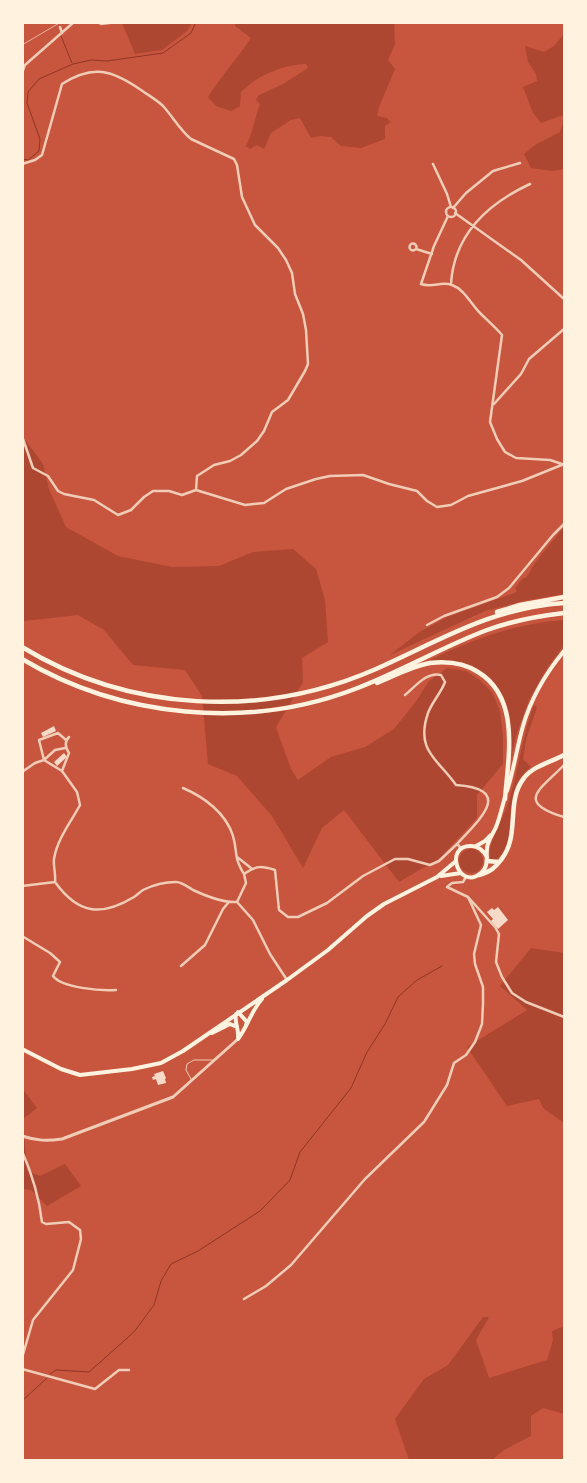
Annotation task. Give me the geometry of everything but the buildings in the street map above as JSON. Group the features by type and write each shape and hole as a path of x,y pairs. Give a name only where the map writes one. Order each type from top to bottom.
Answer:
{"highway":[{"path":"22,647 42,659 75,674 149,696 193,702 225,702 282,697 328,687 374,669 463,626 509,608 564,597"},
{"path":"446,635 498,615 529,607 564,603"},
{"path":"354,690 486,630 535,616 564,613"},
{"path":"479,875 487,867 487,846 496,828 505,799 527,713 542,681 564,651"},
{"path":"22,659 70,683 107,697 147,707 191,713 226,713 284,708 372,686 431,663 452,663 472,668 483,675 496,689 505,710 509,749 505,799"},
{"path":"492,834 476,846 461,848 457,854 456,861 460,873 466,877 479,875 494,868 506,852 511,840 515,799 520,783 534,770 564,755"},
{"path":"476,846 484,852 487,859"},
{"path":"487,859 499,862"},
{"path":"22,1049 61,1069 80,1075 132,1069 160,1063 172,1058 287,980 328,950 378,908 437,877 456,861"},
{"path":"437,877 460,873"},
{"path":"238,1039 253,1011 273,989"},
{"path":"237,1013 247,1022 246,1025"},
{"path":"237,1013 235,1021 239,1034 238,1039"},
{"path":"195,1042 226,1025 230,1024 237,1027"}],"street":[{"path":"22,73 25,66 74,22"},
{"path":"98,22 101,24 117,22"},
{"path":"60,27 62,33"},
{"path":"22,164 42,155 62,84 72,77 96,72 108,73 130,82 161,104 191,139 234,159 237,165 242,197 255,225 278,248 292,273 295,294 303,314 306,330 308,364 288,400 272,412 264,431 256,441 241,455 204,470 197,476 196,490"},
{"path":"520,163 493,171 466,193 452,208 446,211 448,216 421,284 429,287 440,283 451,284 458,288 478,312 502,335 494,406 490,422 505,452 516,458 558,461 563,464"},
{"path":"433,164 455,213 521,260 564,299"},
{"path":"451,284 452,273 461,245 473,226 487,210 508,194 530,184"},
{"path":"448,216 453,216 455,213"},
{"path":"416,249 432,254"},
{"path":"494,406 521,374 530,359 564,329"},
{"path":"22,436 33,468 48,476 58,491 94,500 118,515 132,510 144,497 153,491 169,491 182,496 196,490 245,505 264,503 286,489 316,479 330,476 363,475 417,491 438,507 451,505 468,496 522,481 563,464"},
{"path":"427,625 444,616 497,597 510,588 564,524"},
{"path":"244,874 251,868 259,865 275,870 279,910 292,918 298,917 327,903 363,876 395,859 408,859 430,865 439,861 484,816 489,806 487,796 481,790 472,786 456,785 428,751 424,736 428,713 445,682 441,675 435,673 429,675 405,695"},
{"path":"66,740 58,734 39,740 44,760 62,771 77,792 80,805 60,841 54,860 55,882 61,892 80,906 91,910 109,909 134,897 143,890 161,884 179,882 192,890 228,903 237,902"},
{"path":"62,771 69,753 66,748 66,740 69,737"},
{"path":"22,772 35,762 44,760 55,750 66,748"},
{"path":"564,765 538,789 535,796 539,806 564,817"},
{"path":"183,788 207,800 224,820 233,836 235,856 244,874 246,883 237,902"},
{"path":"457,844 461,848"},
{"path":"235,856 251,868"},
{"path":"466,877 463,882 452,883 448,887 468,897 495,927 499,934 496,962 502,977 512,993 526,1002 564,1017"},
{"path":"22,886 55,882"},
{"path":"244,1299 266,1286 292,1265 365,1179 424,1122 447,1085 454,1063 466,1055 475,1042 482,1024 483,987 475,964 474,954 481,925 468,897"},
{"path":"237,902 254,920 270,954 287,980"},
{"path":"181,966 205,945 223,909 228,903"},
{"path":"22,936 50,953 60,962 53,976 57,980 74,987 116,990"},
{"path":"22,1136 46,1142 62,1139 173,1097 238,1039"},
{"path":"22,1151 34,1180 42,1222 46,1224 69,1222 78,1227 81,1232 74,1270 33,1320 22,1358"},
{"path":"22,1368 96,1389 119,1370 129,1370"}],"lane":[{"path":"192,1080 186,1070 187,1064 194,1060 214,1060"}],"shaded area":[{"path":"122,23 192,23 187,31 162,50 135,54"},
{"path":"235,23 394,23 395,44 388,60 395,69 377,116 387,118 391,122 385,126 385,139 361,148 341,146 331,137 320,136 311,138 300,118 291,120 271,133 264,149 257,145 250,149 246,146 260,104 256,100 259,95 283,84 308,68 306,64 288,66 271,72 241,92 240,106 231,111 216,106 208,97 251,38 235,26"},
{"path":"564,34 564,115 541,123 533,113 523,87 537,81 536,74 528,62 525,46 544,52 554,46"},
{"path":"564,120 564,169 552,171 531,168 524,154 535,145 560,132"},
{"path":"23,437 43,464 49,489 66,527 118,556 172,567 219,566 253,552 293,549 316,569 325,600 328,642 302,658 303,682 276,727 291,769 298,780 331,757 365,747 394,729 429,681 447,668 466,671 480,680 492,692 500,711 503,736 503,764 477,795 477,818 440,858 399,882 344,810 322,828 303,868 272,816 237,776 208,764 202,696 185,670 133,665 104,630 78,615 23,622"},
{"path":"564,527 564,594 523,601 485,611 390,655 418,633 447,617 517,592 515,588 523,578 526,578 537,560"},
{"path":"564,620 564,645 546,670 529,700 510,760 507,714 497,687 476,668 460,662 430,660 462,645 512,628"},
{"path":"534,705 537,707 526,740 523,759 531,767 521,777 515,790 508,842 503,853 494,861 490,859 491,844 507,807 526,729"},
{"path":"471,849 480,852 483,861 480,870 471,873 462,870 459,861 462,852"},
{"path":"531,948 564,953 564,1123 543,1108 539,1099 507,1106 467,1047 527,1010 500,986"},
{"path":"22,1088 37,1108 23,1119 27,1171 40,1176 65,1164 81,1186 47,1206 31,1190 23,1189"},
{"path":"483,1317 489,1317 476,1340 489,1378 547,1360 553,1340 552,1331 564,1326 564,1414 543,1408 531,1416 531,1436 504,1450 492,1460 409,1460 395,1419 424,1379 448,1365"}],"waterway":[{"path":"22,159 28,160 39,151 40,139 27,103 28,92 39,79 73,64 91,60 107,61 163,53 191,33 196,22"},
{"path":"61,36 72,63"},
{"path":"50,1374 56,1370 89,1372 134,1332 154,1305 161,1281 171,1264 198,1251 260,1211 290,1180 300,1152 351,1088 367,1052 385,1024 398,997 417,980 442,966"},
{"path":"22,1401 47,1378"}],"railway":[{"path":"22,45 61,22"}]}
